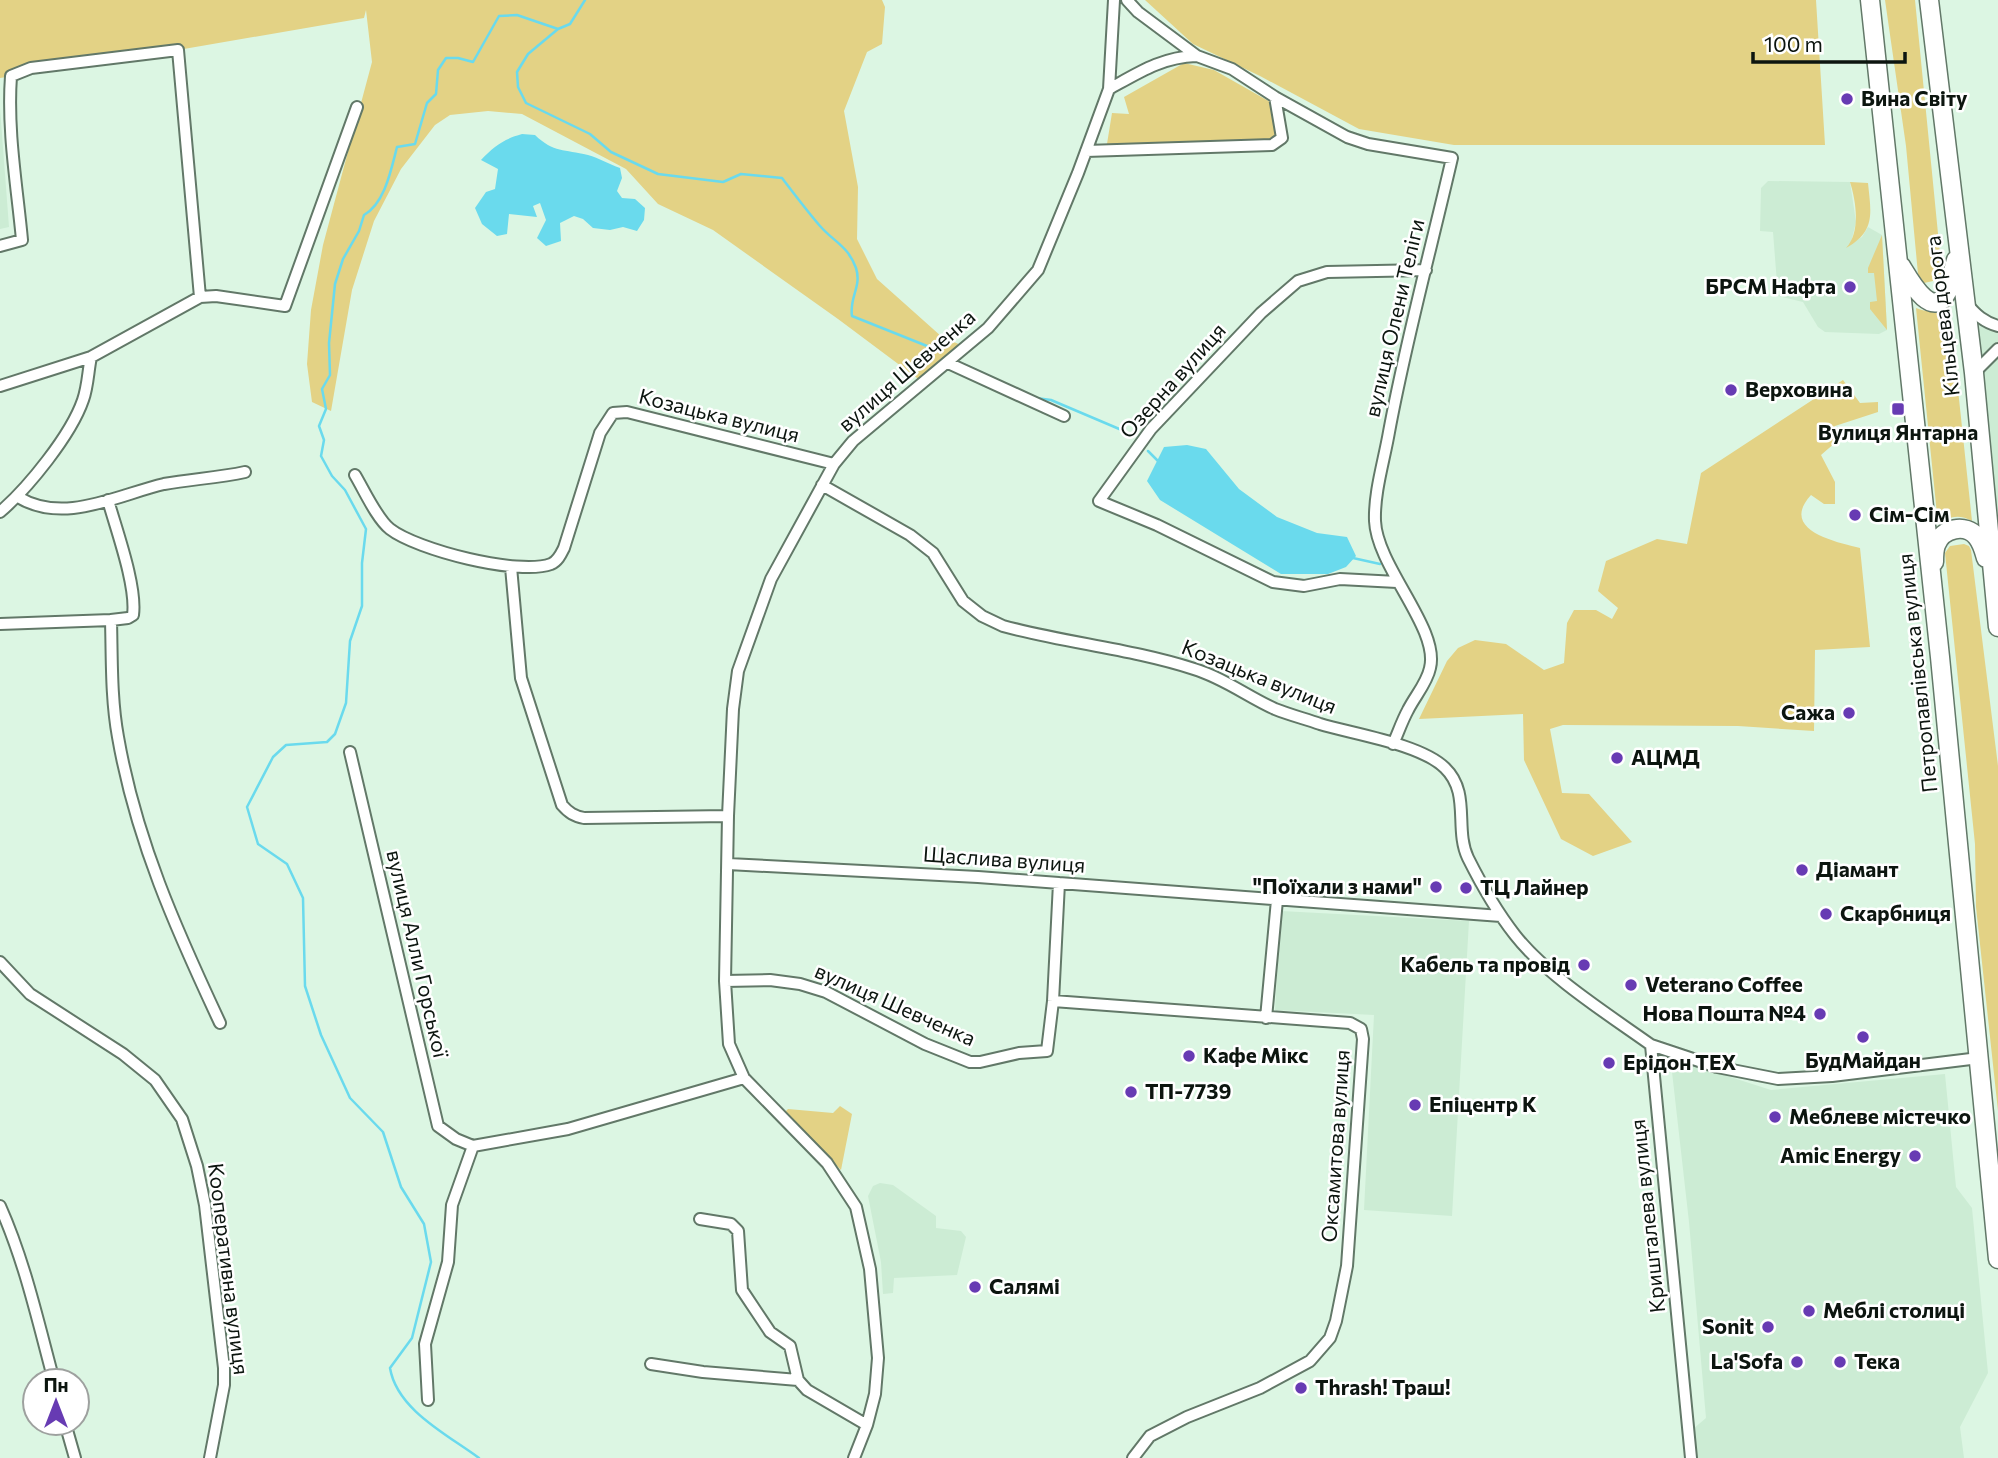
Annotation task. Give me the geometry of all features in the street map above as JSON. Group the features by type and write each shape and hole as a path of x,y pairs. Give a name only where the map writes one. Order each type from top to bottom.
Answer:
{"highway":[{"name":"Петропавлівська вулиця","path":"1870,0 1932,583 1998,1259"},
{"name":"Кільцева дорога","path":"1929,0 1993,521 1993,574 1998,627"},
{"path":"1898,260 1920,295 1933,302 1946,295 1959,251"},
{"path":"1932,583 1936,546 1941,537 1951,530 1971,531 1979,539 1993,574"}],"street":[{"name":"вулиця Шевченка","path":"854,1458 867,1425 878,1357 870,1269 856,1207 827,1163 744,1078 729,1044 725,981 728,816 733,709 738,671 771,579 834,464 853,441 988,328 1038,270 1109,89 1114,0"},
{"path":"1127,0 1138,12 1197,56"},
{"path":"0,246 22,240 10,137 11,76 31,68 178,50 200,297"},
{"path":"1109,89 1160,61 1197,56"},
{"name":"вулиця Олени Теліги","path":"1197,56 1232,69 1275,97 1347,137 1368,145 1452,158 1399,378 1376,501 1375,523 1379,541 1396,582 1410,601 1431,653 1431,667 1393,744"},
{"path":"1086,151 1272,145 1282,138 1283,132 1275,97"},
{"path":"0,386 90,357 200,297 216,296 285,306 357,107"},
{"name":"Озерна вулиця","path":"1396,582 1339,579 1304,586 1273,582 1099,501 1151,429 1261,313 1298,281 1327,272 1426,270"},
{"path":"1965,301 1977,316 1998,326"},
{"path":"1974,373 1998,349"},
{"path":"0,512 18,497 59,444 83,400 90,357"},
{"path":"948,363 1064,416"},
{"name":"Козацька вулиця","path":"355,475 388,528 399,535 452,555 511,567 551,564 559,558 600,433 613,413 627,412 834,464"},
{"path":"18,497 31,505 69,509 166,484 245,472"},
{"name":"Козацька вулиця","path":"822,485 910,535 933,553 963,601 982,617 1003,626 1149,655 1198,670 1275,708 1393,744 1426,756 1444,767 1455,781 1460,795 1463,845 1467,857 1516,937 1590,1001 1651,1045"},
{"path":"0,624 111,620 133,615 134,607 108,500"},
{"path":"511,567 521,678 558,794 568,812 584,818 728,816"},
{"path":"111,620 117,736 128,785 145,846 172,920 220,1023"},
{"name":"вулиця Алли Горської","path":"349,752 439,1126 456,1139 474,1146"},
{"name":"Щаслива вулиця","path":"728,864 1059,883 1501,916"},
{"name":"вулиця Шевченка","path":"725,981 770,980 800,984 826,992 925,1044 970,1062 1047,1051 1053,1001 1059,883"},
{"path":"1266,1018 1277,900"},
{"name":"Кооперативна вулиця","path":"0,962 30,994 122,1054 155,1080 182,1119 195,1157 205,1205 224,1368 224,1385 210,1458"},
{"name":"Оксамитова вулиця","path":"1053,1001 1350,1023 1360,1029 1363,1039 1347,1266 1330,1338 1310,1361 1260,1388 1150,1436 1133,1458"},
{"path":"1651,1045 1717,1067 1778,1079 1832,1076 1979,1058"},
{"name":"Кришталева вулиця","path":"1651,1045 1691,1458"},
{"path":"428,1400 425,1343 448,1262 452,1205 474,1146 568,1129 744,1078"},
{"path":"0,1206 31,1292 50,1367"},
{"path":"700,1219 731,1224 738,1231 742,1290 770,1332 790,1346 798,1380 807,1390 867,1425"},
{"path":"652,1364 703,1372 798,1380"},
{"path":"69,1437 75,1458"}],"shaded area":[{"path":"0,0 882,0 885,7 882,44 867,52 844,111 858,187 857,239 877,279 942,337 961,345 921,381 713,230 658,204 626,169 522,114 488,111 450,115 435,125 401,169 374,221 352,290 331,411 312,402 307,364 311,310 323,245 372,62 366,10 364,18 0,78"},
{"path":"1145,0 1816,0 1825,145 1454,145 1359,129 1193,44"},
{"path":"1885,0 1915,0 1942,274 1942,279 1924,283 1918,274 1906,146"},
{"path":"1184,63 1214,70 1272,103 1282,136 1271,140 1106,150 1112,113 1129,114 1124,97"},
{"path":"0,108 9,227 0,229"},
{"path":"1768,181 1850,182 1856,222 1851,243 1862,237 1868,227 1882,235 1887,330 1879,334 1825,332 1818,327 1803,302 1778,296 1773,232 1760,231 1761,188"},
{"path":"1850,182 1868,183 1870,212 1863,235 1846,248 1854,234 1855,225 1854,198"},
{"path":"1882,235 1887,330 1870,309 1870,302 1877,301 1874,273 1868,273"},
{"path":"1965,301 1998,326 1998,627"},
{"path":"1949,305 1972,521 1955,517 1938,524 1916,308 1933,311"},
{"path":"1843,380 1860,403 1878,402 1878,412 1835,426 1836,442 1821,455 1835,482 1835,504 1824,504 1811,495 1803,507 1802,517 1806,526 1825,538 1860,548 1870,647 1815,650 1814,731 1738,726 1563,725 1550,729 1562,793 1589,794 1632,842 1593,856 1561,839 1524,760 1523,714 1419,719 1447,661 1458,648 1475,640 1506,644 1544,670 1564,663 1567,623 1574,610 1596,610 1612,619 1618,608 1598,591 1606,561 1657,539 1687,544 1701,473"},
{"path":"1964,544 1971,550 1998,766 1998,1111 1976,907 1975,844 1945,553 1950,546"},
{"name":"Епіцентр К","path":"1281,911 1469,921 1452,1216 1364,1210 1374,1015 1275,1010"},
{"path":"1677,1060 1771,1090 1945,1074 1956,1187 1972,1208 1988,1373 1960,1427 1964,1458 1695,1458 1693,1429 1706,1418 1689,1222 1672,1072 1673,1064"},
{"path":"840,1106 852,1114 841,1170 784,1113 788,1109 833,1113"},
{"path":"880,1183 893,1185 936,1216 936,1228 961,1231 966,1237 957,1275 894,1278 893,1293 883,1294 881,1262 868,1196 873,1186"}],"water":[{"path":"522,134 535,135 554,148 588,155 620,168 622,178 617,191 622,198 635,199 645,208 644,220 637,231 623,227 610,230 593,228 583,219 574,216 560,223 561,241 546,246 537,238 546,220 540,203 533,206 537,217 509,214 507,234 497,236 482,224 475,208 486,192 495,189 498,169 481,160 500,144"},
{"path":"1187,445 1206,449 1239,489 1277,517 1317,533 1347,537 1356,556 1346,567 1328,574 1281,574 1160,500 1147,481 1164,447"}],"waterway":[{"path":"479,1458 413,1409 402,1397 395,1383 390,1368 412,1338 431,1262 424,1224 401,1187 383,1132 350,1098 321,1035 305,986 303,898 287,864 258,844 247,807 273,757 286,745 327,742 335,734 346,703 350,641 362,606 362,563 366,529 345,490 332,476 321,456 324,440 319,426 326,409 322,389 330,375 329,343 335,284 343,259 359,231 364,215 382,194 397,147 415,144 427,103 436,94 438,70 446,58 473,62 499,16 517,15 558,29 570,24 585,0"},
{"path":"558,29 528,54 517,72 518,87 526,103 590,134 611,152 658,174 723,182 741,174 782,178 820,226 845,249 853,261 857,281 852,316 937,350"},
{"path":"965,365 995,379"},
{"path":"1036,398 1051,400 1124,431"},
{"path":"1148,451 1158,461"},
{"path":"1353,558 1380,564"}],"place":[{"name":"Вина Світу","path":"1847,99"},
{"name":"БРСМ Нафта","path":"1850,287"},
{"name":"Верховина","path":"1731,390"},
{"name":"Вулиця Янтарна","path":"1898,409"},
{"name":"Сім-Сім","path":"1855,515"},
{"name":"Сажа","path":"1849,713"},
{"name":"АЦМД","path":"1617,758"},
{"name":"Діамант","path":"1802,870"},
{"name":"\"Поїхали з нами\"","path":"1436,887"},
{"name":"ТЦ Лайнер","path":"1466,888"},
{"name":"Скарбниця","path":"1826,914"},
{"name":"Кабель та провід","path":"1584,965"},
{"name":"Veterano Coffee","path":"1631,985"},
{"name":"Нова Пошта №4","path":"1820,1014"},
{"name":"БудМайдан","path":"1863,1037"},
{"name":"Кафе Мікс","path":"1189,1056"},
{"name":"Ерідон ТЕХ","path":"1609,1063"},
{"name":"ТП-7739","path":"1131,1092"},
{"name":"Епіцентр К","path":"1415,1105"},
{"name":"Меблеве містечко","path":"1775,1117"},
{"name":"Amic Energy","path":"1915,1156"},
{"name":"Салямі","path":"975,1287"},
{"name":"Меблі столиці","path":"1809,1311"},
{"name":"Sonit","path":"1768,1327"},
{"name":"La'Sofa","path":"1797,1362"},
{"name":"Тека","path":"1840,1362"},
{"name":"Thrash! Траш!","path":"1301,1388"}]}
